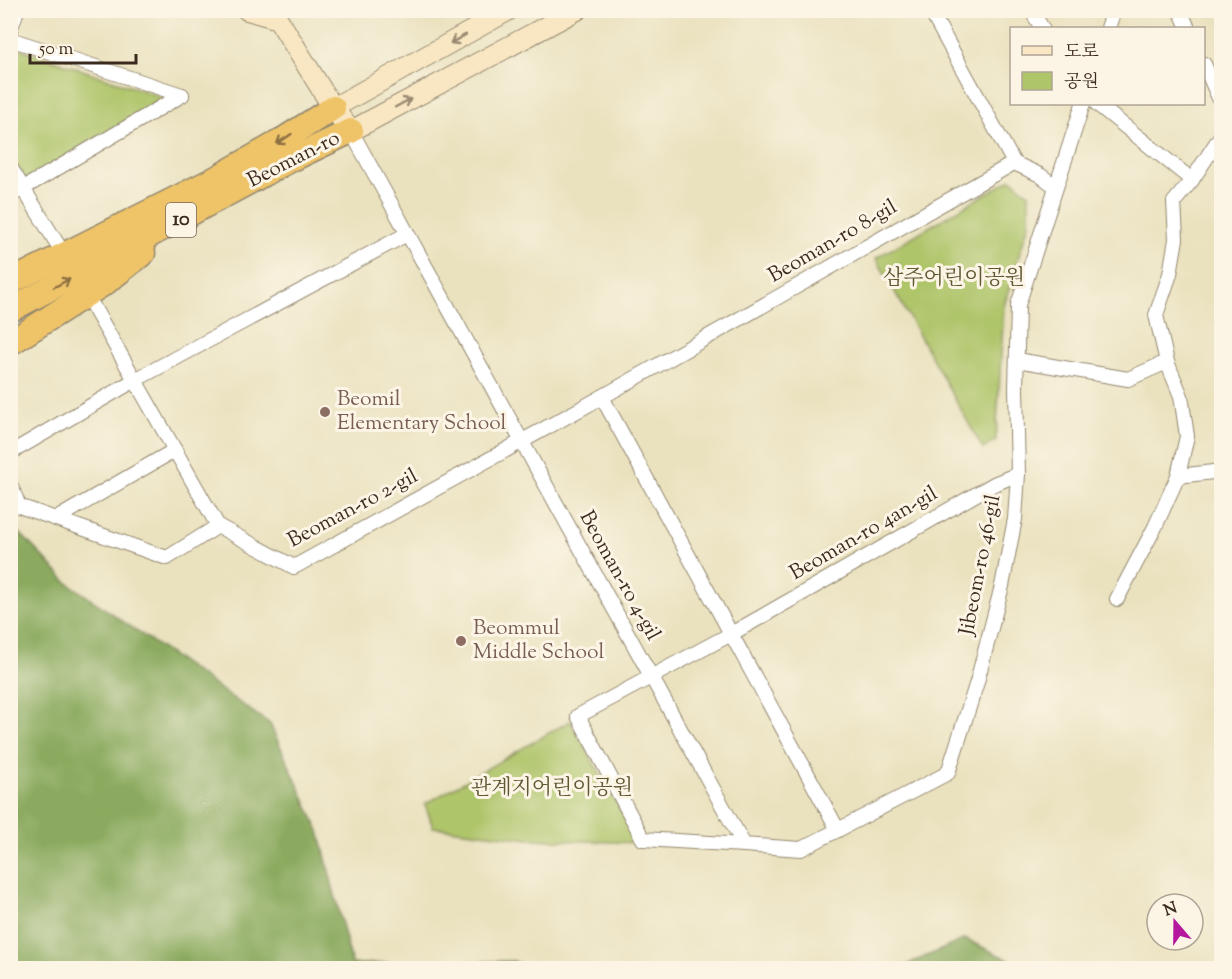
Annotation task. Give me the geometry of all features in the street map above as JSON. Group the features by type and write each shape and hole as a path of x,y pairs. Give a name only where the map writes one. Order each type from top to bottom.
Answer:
{"highway":[{"name":"Beoman-ro","path":"10,282 215,179 278,144 333,108"},
{"name":"Beoman-ro","path":"10,310 288,161 351,131"},
{"path":"10,267 215,179"},
{"path":"10,342 106,282 201,209"}],"main road":[{"path":"247,10 279,15 333,108 351,131"},
{"name":"Beoman-ro","path":"333,108 509,10"},
{"name":"Beoman-ro","path":"351,131 577,10"}],"street":[{"path":"10,32 16,10"},
{"path":"930,10 1014,163 1040,175 1055,186"},
{"path":"1031,10 1041,27"},
{"path":"1108,27 1114,10"},
{"path":"1180,10 1188,27"},
{"path":"10,39 182,95 17,192"},
{"path":"1205,69 1221,105"},
{"name":"Jibeom-ro 46-gil","path":"838,830 948,773 977,682 1002,585 1015,519 1018,474 1018,305 1083,105"},
{"path":"1098,105 1192,180"},
{"name":"Beoman-ro 4-gil","path":"351,131 744,845"},
{"path":"1117,599 1155,527 1178,476 1187,436 1181,396 1167,362 1156,315 1170,273 1176,239 1174,202 1192,180 1221,134"},
{"name":"Beoman-ro 8-gil","path":"521,442 1014,163"},
{"path":"10,167 17,192 58,245"},
{"path":"10,453 135,380 407,234"},
{"path":"10,484 19,506 167,558 218,526 86,294"},
{"path":"1017,360 1128,379 1167,362"},
{"path":"602,397 838,830 801,849 744,845"},
{"name":"Beoman-ro 2-gil","path":"218,526 294,567 521,442"},
{"path":"56,519 175,450"},
{"path":"1178,476 1221,471"},
{"name":"Beoman-ro 4an-gil","path":"744,845 643,839 578,716 731,634 994,484 1018,474"}],"green space":[{"path":"15,47 159,96 161,100 28,179 22,176 11,155 10,54"},
{"name":"삼주어린이공원","path":"1011,179 1029,194 1029,223 1004,306 996,440 983,449 876,258"},
{"path":"11,524 68,583 270,724 319,831 352,964 514,961 527,968 11,968"},
{"name":"관계지어린이공원","path":"570,721 639,843 529,839 433,827 425,804"},
{"path":"965,939 1026,968 900,968"}],"place":[{"name":"Beomil Elementary School","path":"325,412"},
{"name":"Beommul Middle School","path":"461,641"}]}
